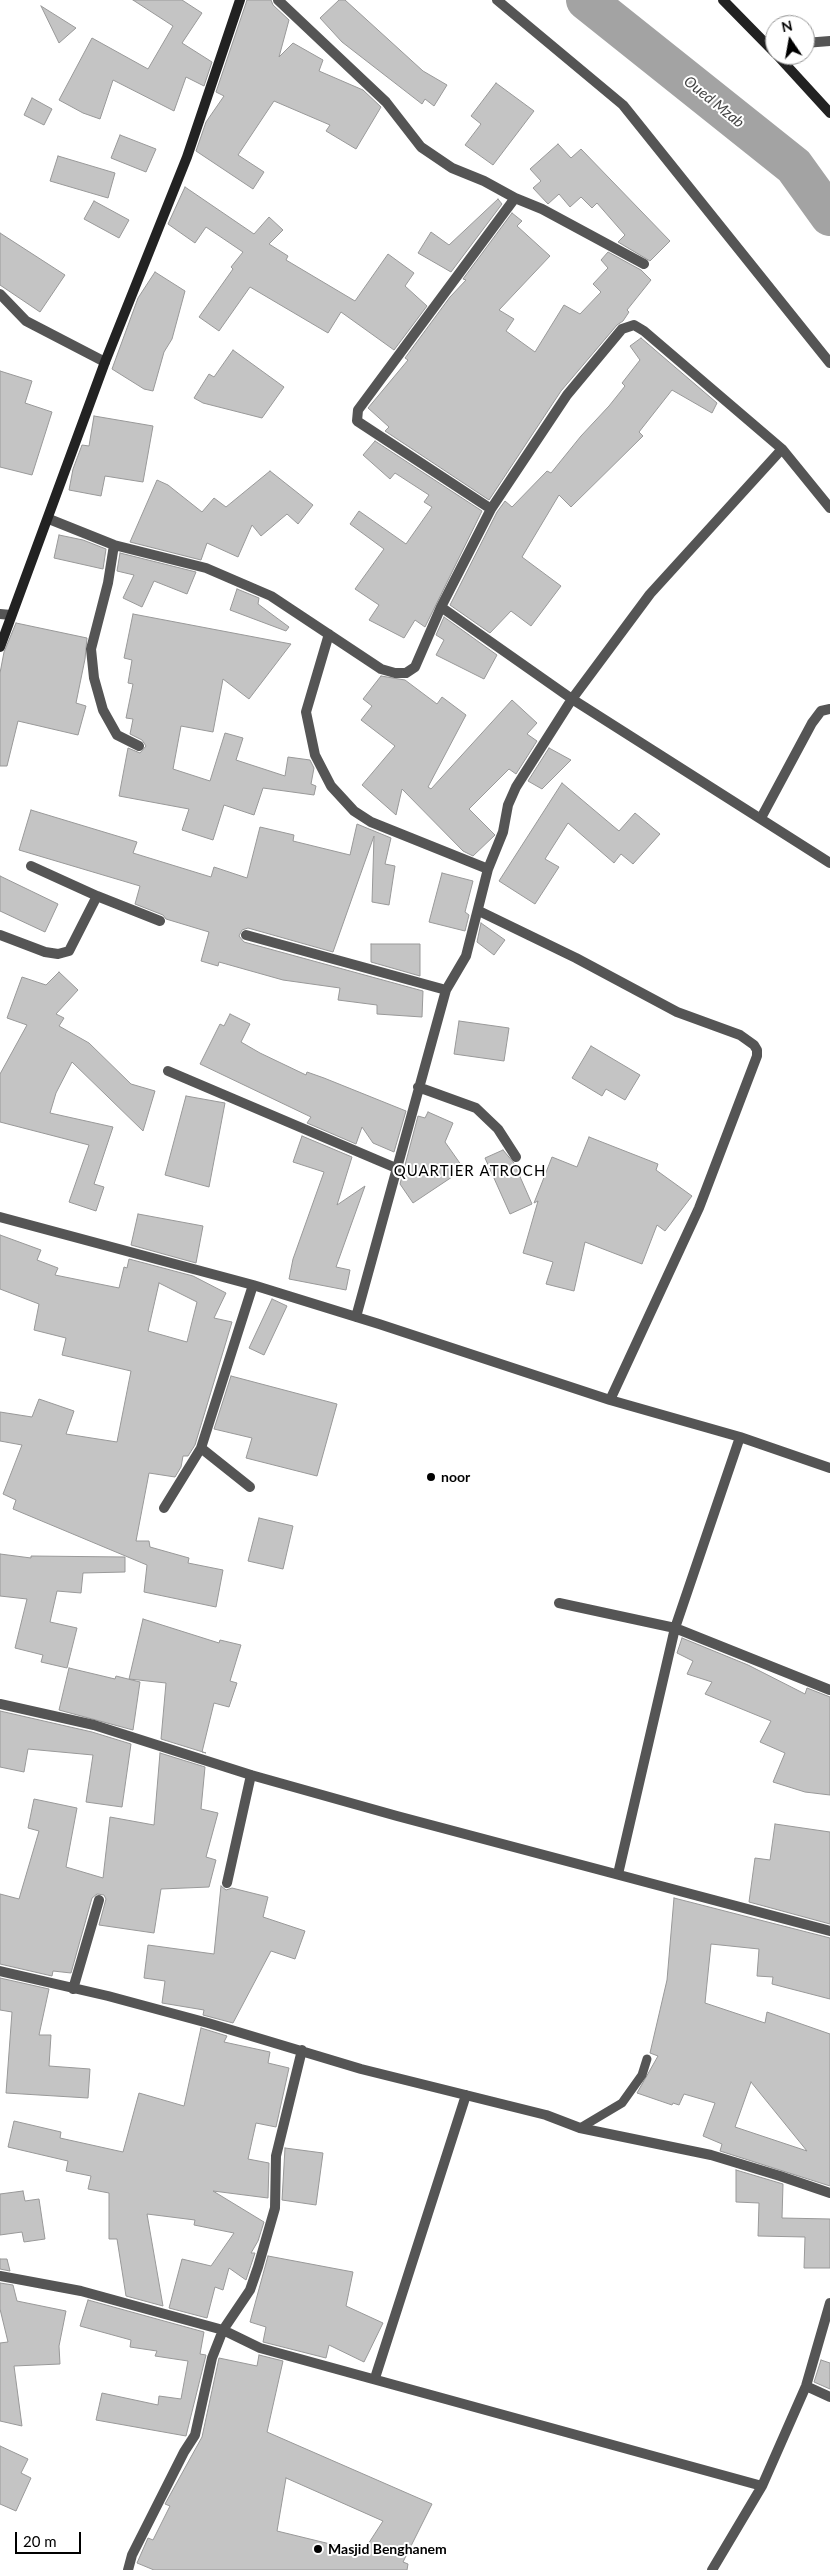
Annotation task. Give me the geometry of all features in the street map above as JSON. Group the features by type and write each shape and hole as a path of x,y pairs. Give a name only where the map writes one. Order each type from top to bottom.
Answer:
{"main road":[{"path":"0,647 49,519 104,362 187,157 240,0"},
{"path":"722,0 765,42"},
{"path":"787,65 830,113"}],"street":[{"path":"278,0 386,102 421,147 452,168 542,209 644,264"},
{"path":"497,0 623,105 830,364"},
{"path":"815,42 830,40"},
{"path":"491,509 357,421 358,410 515,198"},
{"path":"0,294 26,321 104,362"},
{"path":"49,519 114,545 206,568 271,596 382,668 395,673 406,673 415,668 442,608 491,509 567,395 622,328 634,325 644,330 782,449 830,508"},
{"path":"356,1317 446,990 466,956 479,911 488,869 503,832 508,805 516,787 572,699 650,594 782,449"},
{"path":"114,545 108,583 91,649 93,668 103,710 117,735 139,746"},
{"path":"442,608 572,699 830,863"},
{"path":"0,614 11,616"},
{"path":"329,634 306,712 315,755 331,786 354,811 371,822 488,869"},
{"path":"761,818 812,723 821,711 830,709"},
{"path":"31,866 160,922"},
{"path":"0,935 45,952 58,954 69,951 98,896"},
{"path":"479,911 576,958 677,1012 740,1035 754,1044 757,1050 757,1056 699,1208 610,1400"},
{"path":"246,935 446,990"},
{"path":"168,1071 396,1168"},
{"path":"418,1087 476,1108 498,1129 516,1157"},
{"path":"0,1217 253,1285 610,1400 740,1437 830,1468"},
{"path":"164,1508 201,1448 253,1285"},
{"path":"618,1874 675,1628 740,1437"},
{"path":"201,1448 250,1487"},
{"path":"559,1603 675,1628 830,1690"},
{"path":"0,1704 94,1725 251,1774 830,1931"},
{"path":"227,1883 251,1774"},
{"path":"73,1989 99,1900"},
{"path":"0,1971 108,1996 302,2050 361,2069 546,2115 580,2128 711,2155 830,2193"},
{"path":"128,2570 132,2556 184,2452 195,2435 212,2358 223,2330 250,2290 275,2208 276,2156 302,2050"},
{"path":"375,2378 466,2095"},
{"path":"0,2276 81,2291 223,2330 260,2348 375,2378 762,2486"},
{"path":"712,2570 762,2486 806,2386 830,2302"},
{"path":"806,2386 830,2397"}],"lane":[{"path":"580,2128 622,2103 642,2075 647,2059"}],"building":[{"path":"133,0 182,0 202,13 182,43 212,62 204,86 186,77 174,111 113,80 100,119 83,113 59,100 92,38 148,69 173,26"},
{"path":"247,0 271,0 273,5 289,20 279,57 293,43 323,60 319,71 363,90 381,107 356,149 326,131 330,125 274,101 238,155 264,172 253,189 196,151 206,122 224,96 216,92"},
{"path":"339,0 345,0 423,71 447,85 434,106 425,99 422,104 342,42 320,18"},
{"path":"41,6 76,28 59,43"},
{"path":"496,83 534,111 493,165 465,145 481,124 471,116"},
{"path":"32,98 52,109 44,125 24,115"},
{"path":"120,135 156,149 146,172 111,158"},
{"path":"558,144 571,158 581,149 670,241 650,261 618,242 625,235 597,203 592,208 581,197 570,207 559,194 548,204 533,188 541,181 530,169"},
{"path":"58,156 115,173 108,198 50,181"},
{"path":"185,187 254,234 269,217 283,230 269,244 288,256 286,260 355,301 388,254 414,273 405,286 427,306 394,350 341,312 328,333 250,287 219,331 199,317 233,269 231,267 243,252 206,227 195,243 168,224"},
{"path":"498,199 502,204 451,272 418,253 431,232 449,245"},
{"path":"94,201 129,220 119,238 84,219"},
{"path":"512,213 522,221 517,226 550,256 499,310 514,319 506,331 535,352 564,305 580,314 601,292 593,284 608,268 601,260 608,252 641,270 651,280 627,310 629,312 623,321 617,325 561,391 489,500 385,431 389,427 368,408 408,360 405,358 450,297 466,280 463,279"},
{"path":"0,233 65,275 40,312 0,285"},
{"path":"155,272 185,291 172,339 164,352 153,391 144,389 112,369 138,298"},
{"path":"641,338 717,403 712,413 672,390 639,432 643,436 571,507 559,495 522,557 561,586 531,626 511,611 490,633 450,605 497,512 505,501 512,507 547,471 551,473 581,436 609,406 625,386 622,383 640,360 630,346"},
{"path":"233,350 284,387 262,418 203,403 194,398 209,374 214,377"},
{"path":"0,371 32,381 25,403 52,412 32,475 0,467"},
{"path":"94,416 153,426 143,482 105,476 101,496 69,490 73,469 82,445 89,446"},
{"path":"375,441 482,511 425,627 415,620 404,638 369,620 379,605 355,589 384,549 350,524 359,511 406,544 432,507 424,502 429,495 395,473 390,479 363,455"},
{"path":"270,471 313,505 298,524 287,514 261,536 252,525 238,557 207,543 201,560 130,542 157,480 168,485 202,512 214,498 226,507"},
{"path":"59,535 83,540 106,549 103,569 54,558"},
{"path":"120,553 196,572 187,594 154,581 142,607 123,598 134,575 117,571"},
{"path":"237,589 259,598 258,604 289,627 286,631 230,610"},
{"path":"133,614 291,644 249,699 223,679 213,732 181,726 173,769 210,781 225,733 243,738 236,760 285,776 288,757 310,760 314,768 311,784 316,786 314,795 263,788 254,815 224,805 213,840 182,830 189,809 119,796 128,748 140,753 146,746 142,740 130,734 133,719 126,718 133,684 128,683 132,660 124,658"},
{"path":"444,617 497,655 484,679 436,655 444,640 436,635"},
{"path":"16,623 87,638 85,659 76,703 86,706 78,735 18,721 7,766 0,766 0,673 4,652"},
{"path":"381,676 405,680 437,704 442,697 466,715 428,787 431,789 512,700 537,723 527,734 537,741 516,774 509,769 469,809 495,835 473,856 463,851 402,789 396,815 362,785 395,746 361,720 372,706 363,699"},
{"path":"549,748 571,760 542,789 528,781"},
{"path":"562,783 619,831 635,813 660,834 633,864 621,854 614,863 568,823 545,859 559,867 535,904 499,881"},
{"path":"31,810 137,842 133,853 211,877 214,867 247,878 260,827 294,835 293,841 350,855 357,824 391,838 385,864 395,866 389,905 372,902 374,836 333,952 248,928 242,930 239,936 244,942 423,991 422,1017 377,1014 377,1005 338,1000 340,988 283,980 219,962 218,966 201,961 209,932 166,919 163,915 135,904 140,886 19,850"},
{"path":"442,873 473,881 465,912 469,915 465,931 429,922"},
{"path":"0,876 58,904 45,932 0,911"},
{"path":"481,923 505,940 494,955 477,942"},
{"path":"371,944 420,944 420,976 371,962"},
{"path":"59,972 78,990 56,1014 64,1018 59,1026 89,1043 131,1084 155,1091 143,1131 72,1062 56,1093 50,1113 113,1127 94,1184 104,1187 96,1211 69,1202 89,1145 0,1122 0,1074 27,1025 7,1018 22,977 46,985"},
{"path":"230,1014 250,1024 241,1042 260,1053 306,1075 307,1072 324,1078 406,1111 394,1152 373,1143 362,1127 356,1144 307,1123 311,1117 200,1064 220,1024 224,1026"},
{"path":"459,1021 509,1028 504,1061 454,1054"},
{"path":"591,1046 640,1075 625,1100 606,1089 602,1096 572,1078"},
{"path":"186,1096 225,1103 209,1187 165,1175"},
{"path":"428,1112 453,1123 445,1142 464,1169 413,1203 400,1184 418,1116 425,1118"},
{"path":"302,1136 352,1157 337,1205 365,1186 336,1267 350,1270 346,1290 289,1279 293,1259 324,1172 293,1162"},
{"path":"589,1137 658,1164 656,1170 692,1196 665,1231 657,1225 642,1264 585,1242 574,1291 546,1284 553,1262 523,1253 538,1201 534,1203 552,1157 577,1167"},
{"path":"503,1150 514,1163 532,1204 510,1214 485,1158"},
{"path":"138,1214 203,1226 196,1263 131,1245"},
{"path":"0,1235 41,1250 37,1260 58,1268 55,1275 119,1288 124,1267 127,1268 129,1259 193,1276 226,1293 214,1318 232,1322 195,1445 188,1456 183,1456 181,1467 175,1477 149,1473 136,1541 149,1541 150,1547 189,1558 188,1563 223,1570 216,1607 144,1592 147,1565 13,1509 16,1500 3,1494 22,1445 0,1441 0,1412 32,1417 39,1399 74,1411 66,1434 117,1442 131,1371 62,1355 66,1338 34,1330 39,1304 0,1289","holes":["159,1283 197,1302 187,1342 148,1331"]},
{"path":"272,1299 287,1306 264,1355 249,1348"},
{"path":"231,1376 337,1404 317,1476 246,1458 252,1438 214,1429"},
{"path":"259,1518 293,1526 283,1569 248,1561"},
{"path":"0,1554 31,1558 31,1556 125,1557 125,1572 83,1573 81,1593 57,1591 50,1622 77,1628 67,1668 41,1662 43,1655 15,1648 27,1599 0,1596"},
{"path":"143,1619 219,1643 220,1640 241,1645 230,1681 237,1683 229,1707 214,1703 202,1752 161,1739 166,1683 129,1679"},
{"path":"682,1638 748,1665 805,1694 807,1688 830,1697 830,1795 805,1792 773,1782 785,1753 760,1742 771,1721 705,1694 712,1682 687,1674 693,1661 677,1653"},
{"path":"69,1668 115,1679 116,1676 140,1682 133,1730 59,1710"},
{"path":"0,1711 92,1732 131,1744 122,1807 86,1802 93,1755 28,1749 24,1772 0,1767"},
{"path":"160,1753 205,1767 201,1809 218,1813 206,1857 216,1860 209,1887 161,1889 154,1933 99,1925 106,1899 104,1895 97,1894 92,1898 71,1973 53,1971 52,1976 0,1964 0,1894 19,1899 39,1831 28,1828 34,1799 77,1808 66,1867 103,1878 110,1817 154,1825"},
{"path":"775,1824 830,1832 830,1924 749,1902 755,1858 770,1860"},
{"path":"221,1886 226,1890 232,1888 268,1897 263,1917 305,1931 295,1959 271,1951 233,2023 203,2015 204,2010 162,2003 165,1981 144,1978 148,1945 214,1954"},
{"path":"674,1898 830,1938 830,1999 772,1984 773,1977 757,1976 759,1949 711,1944 705,2003 765,2023 767,2012 830,2034 830,2186 720,2151 722,2144 703,2136 715,2103 684,2094 679,2105 673,2103 672,2105 637,2093 658,2056 650,2053 667,1980","holes":["751,2082 807,2151 735,2127"]},
{"path":"0,1978 49,1989 39,2035 51,2035 49,2066 90,2069 88,2098 6,2093 12,2012 0,2010"},
{"path":"201,2028 227,2036 224,2042 270,2052 268,2063 289,2068 276,2127 256,2123 248,2159 269,2163 268,2198 213,2191 264,2222 258,2241 251,2253 255,2253 246,2280 229,2268 223,2290 215,2287 207,2318 169,2308 182,2259 211,2266 234,2233 194,2225 195,2220 147,2214 163,2306 126,2296 117,2239 109,2239 109,2193 88,2189 91,2176 66,2171 68,2161 8,2147 14,2121 61,2132 60,2138 123,2152 139,2093 184,2106"},
{"path":"285,2148 323,2153 316,2205 282,2200"},
{"path":"736,2170 783,2184 782,2218 830,2219 830,2268 804,2268 805,2237 758,2236 759,2203 736,2202"},
{"path":"23,2191 25,2201 39,2199 45,2239 24,2242 22,2232 0,2235 0,2194"},
{"path":"268,2256 353,2272 346,2306 383,2323 364,2362 329,2345 326,2358 263,2342 266,2327 250,2322"},
{"path":"0,2259 7,2259 10,2271 0,2269"},
{"path":"0,2283 13,2285 17,2301 66,2311 59,2346 60,2364 14,2366 22,2426 0,2421 0,2343 8,2342 0,2309"},
{"path":"88,2300 204,2332 200,2354 206,2355 186,2436 96,2420 102,2393 158,2405 159,2396 181,2399 188,2361 155,2356 157,2351 130,2347 131,2340 80,2326"},
{"path":"259,2355 283,2361 267,2432 432,2504 403,2562 408,2564 407,2570 154,2570 137,2563 148,2538 153,2540 170,2506 165,2504 202,2437 219,2358 257,2366","holes":["286,2478 383,2521 363,2552 277,2531"]},
{"path":"821,2360 830,2363 830,2389 814,2382"},
{"path":"0,2446 28,2459 21,2473 31,2478 16,2511 0,2504"}],"waterway":[{"name":"Oued Mzab","path":"586,0 794,166 830,216"}],"place":[{"name":"noor","path":"431,1477"},
{"name":"Masjid Benghanem","path":"318,2549"}],"district":[{"name":"QUARTIER ATROCH","path":"470,1171"}]}
